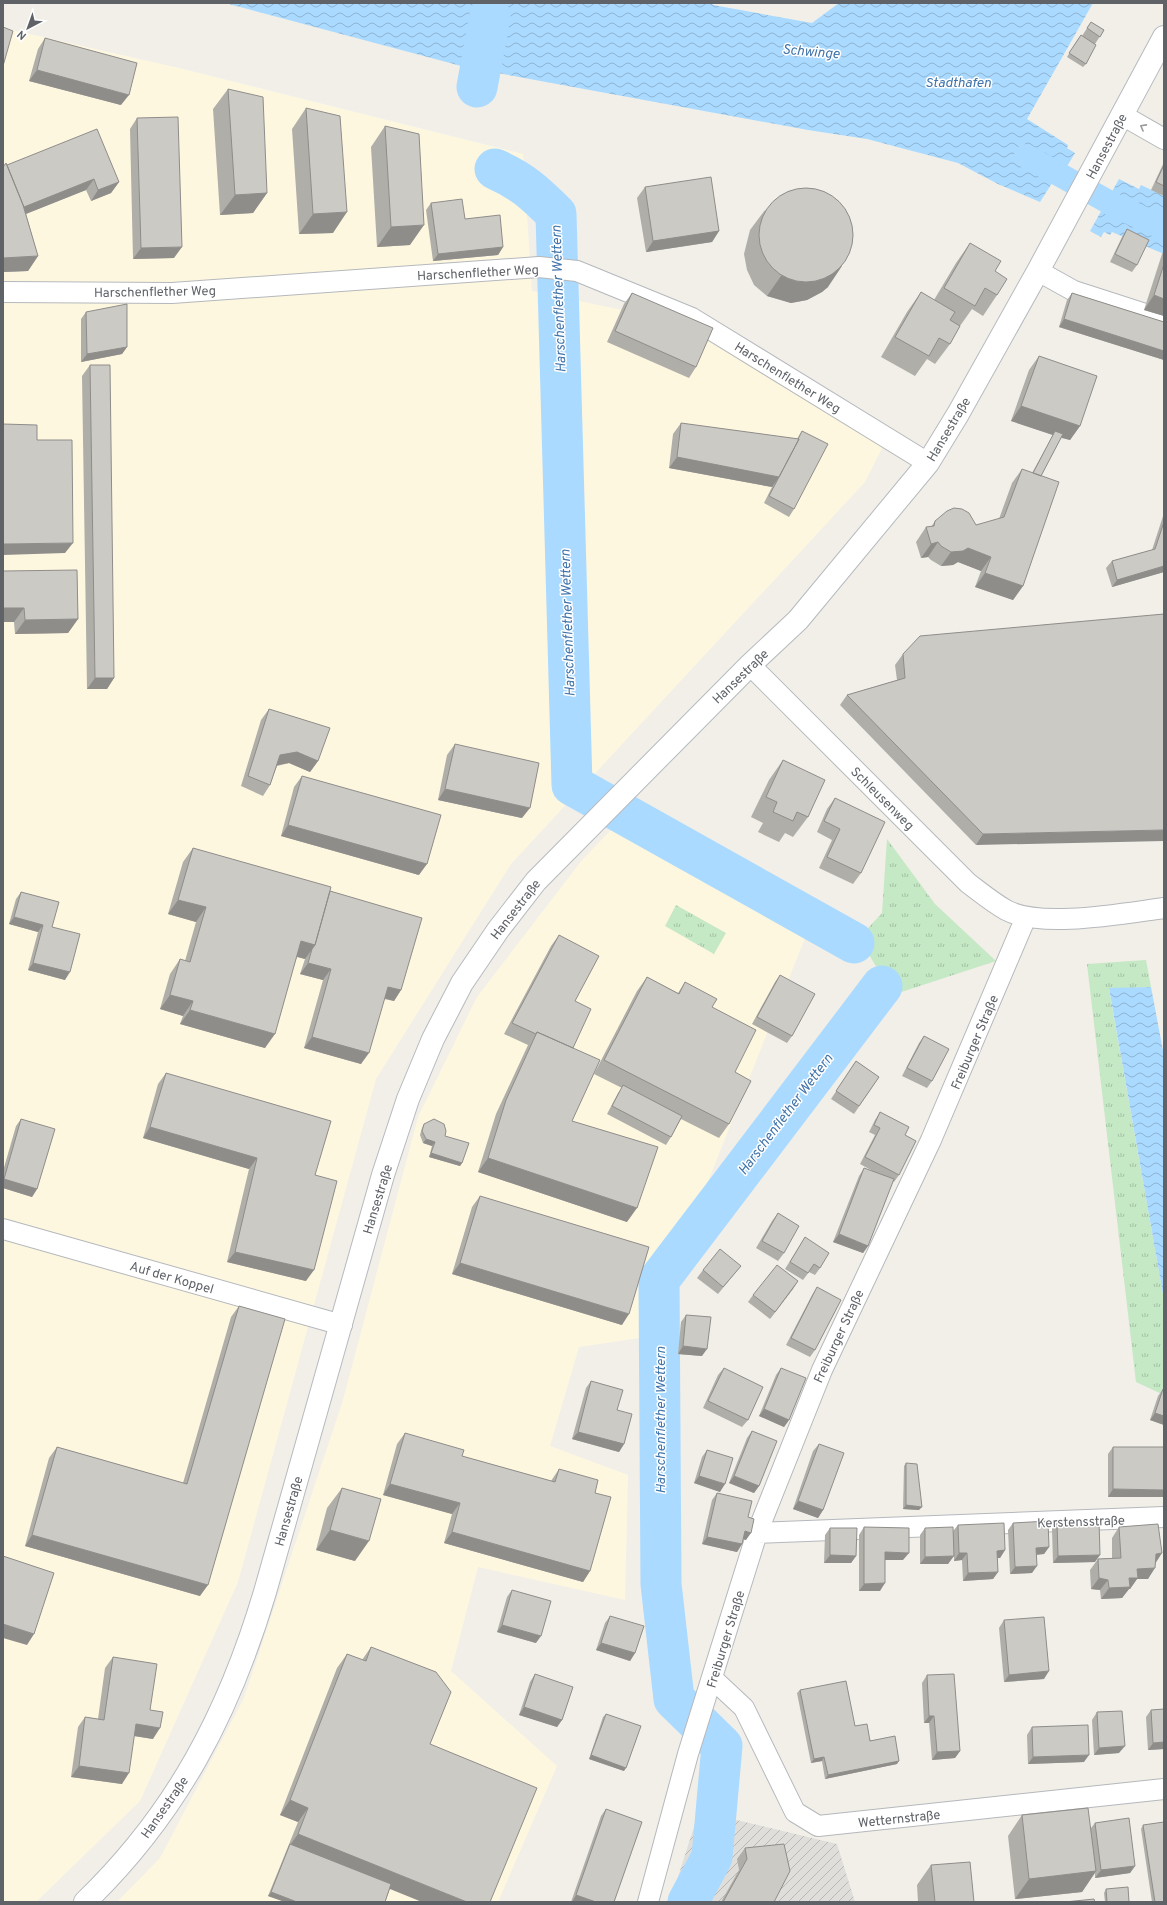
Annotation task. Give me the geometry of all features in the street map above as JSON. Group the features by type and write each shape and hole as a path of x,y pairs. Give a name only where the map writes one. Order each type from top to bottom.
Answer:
{"main road":[{"name":"Hansestraße","path":"85,1902 118,1868 161,1815 200,1753 218,1720 251,1638 342,1325 383,1176 408,1099 433,1039 462,983 498,930 536,881 750,665 798,620 928,463 958,414 1038,271 1096,166 1164,37"}],"street":[{"path":"1122,115 1164,139"},
{"name":"Harschenflether Weg","path":"3,292 172,293 539,267 577,271 692,318 928,463"},
{"path":"1038,271 1074,291 1164,320"},
{"name":"Schleusenweg","path":"750,665 968,883 1006,910 1026,917"},
{"path":"1026,917 1069,919 1164,908"},
{"name":"Freiburger Straße","path":"648,1902 688,1754 713,1679 757,1533 822,1370 931,1140 1026,917"},
{"name":"Auf der Koppel","path":"3,1229 342,1325"},
{"name":"Kerstensstraße","path":"757,1533 1164,1517"},
{"name":"Wetternstraße","path":"713,1679 744,1708 795,1812 818,1826 1164,1790"}],"shaded area":[{"path":"3,28 179,68 523,154 532,291 674,321 883,446 865,482 511,864 376,1079 238,1582 140,1801 36,1902 3,1902"},
{"path":"611,830 805,938 646,1337 579,1347 550,1446 628,1475 625,1600 478,1567 451,1671 557,1766 498,1902 117,1902 160,1858 244,1698 343,1400 418,1117 477,997 582,860"},
{"path":"699,1811 837,1844 855,1902 670,1902"}],"green space":[{"path":"887,839 935,904 996,961 880,999 889,988 859,938 882,913"},
{"path":"676,905 726,933 714,954 665,926"},
{"path":"1146,960 1151,987 1109,989 1164,1300 1164,1395 1136,1382 1087,964"}],"water":[{"name":"Stadthafen","path":"225,3 712,3 713,5 812,23 839,3 1093,3 1027,119 1068,145 1067,148 1075,153 1066,168 1058,164 1051,178 1054,180 1040,202 998,184 958,163 867,139 808,130 465,67"},
{"path":"1119,179 1139,189 1141,185 1164,196 1164,254 1112,232 1110,235 1104,232 1101,237 1090,231"},
{"path":"1151,987 1164,1056 1164,1300 1109,988"}],"building":[{"path":"1091,22 1104,30 1100,37 1087,28"},
{"path":"3,27 13,31 3,66"},
{"path":"1081,35 1096,45 1086,64 1069,53"},
{"path":"45,38 137,63 129,95 37,70"},
{"path":"228,89 263,97 267,193 235,195"},
{"path":"306,108 340,116 347,212 313,214"},
{"path":"178,117 182,247 141,248 137,118"},
{"path":"385,126 419,134 424,225 391,227"},
{"path":"97,129 119,182 98,190 94,179 24,207 7,165"},
{"path":"6,163 23,205 38,256 3,258 3,167"},
{"path":"1164,165 1164,186 1156,182"},
{"path":"711,177 719,231 653,241 645,187"},
{"path":"806,188 824,191 839,202 850,217 853,235 850,253 839,268 824,279 806,282 788,279 773,268 762,253 759,235 762,217 773,202 788,191"},
{"path":"462,199 465,219 500,215 503,247 438,254 431,203"},
{"path":"1127,229 1149,240 1137,265 1115,254"},
{"path":"970,243 1001,261 995,271 1007,279 997,295 985,288 975,306 944,288"},
{"path":"1164,264 1164,299 1154,295"},
{"path":"921,292 955,312 950,320 960,326 950,344 939,338 929,356 895,337"},
{"path":"632,293 713,328 696,367 615,331"},
{"path":"1072,293 1164,322 1164,351 1064,319"},
{"path":"127,304 127,347 87,354 86,312"},
{"path":"1039,356 1097,376 1080,426 1021,406"},
{"path":"90,365 110,365 114,678 95,678"},
{"path":"681,423 799,439 779,477 677,457"},
{"path":"3,424 37,425 37,440 72,440 73,543 3,544"},
{"path":"802,431 828,444 794,509 769,496"},
{"path":"1055,431 1063,434 1041,476 1033,473"},
{"path":"1022,469 1059,482 1023,586 985,573 991,557 968,548 963,551 951,552 941,546 938,542 931,544 926,527 934,526 935,521 947,511 954,508 962,509 969,513 976,525 1004,517"},
{"path":"1164,522 1164,566 1117,580 1112,561 1155,549"},
{"path":"77,570 78,619 25,620 24,608 3,608 3,571"},
{"path":"1164,614 1164,830 983,834 847,695 905,678 903,654 920,636"},
{"path":"269,709 330,728 318,761 297,752 280,755 270,785 248,776"},
{"path":"455,744 539,763 530,808 445,789"},
{"path":"783,760 825,780 808,817 797,812 793,821 773,812 777,802 766,797"},
{"path":"302,776 441,815 427,864 288,825"},
{"path":"835,798 885,822 861,873 827,857 840,829 824,821"},
{"path":"193,848 331,887 315,945 301,941 275,1034 190,1010 193,1001 170,995 180,959 190,962 206,907 178,900"},
{"path":"330,891 422,918 401,990 388,987 369,1053 312,1037 331,969 308,963 312,949 315,945"},
{"path":"21,892 59,902 52,927 80,934 70,972 33,963 43,925 14,917"},
{"path":"559,935 599,956 575,1001 591,1009 573,1048 512,1023"},
{"path":"780,975 815,994 792,1036 757,1017"},
{"path":"647,977 679,994 685,982 717,999 712,1007 756,1030 735,1072 751,1081 729,1124 604,1060"},
{"path":"537,1032 600,1060 572,1121 658,1147 637,1208 488,1158 506,1100"},
{"path":"924,1036 949,1049 932,1081 907,1068"},
{"path":"856,1061 879,1077 859,1106 836,1091"},
{"path":"166,1073 331,1121 315,1175 337,1181 314,1270 235,1252 257,1158 150,1127"},
{"path":"623,1085 682,1116 671,1137 612,1106"},
{"path":"880,1112 909,1127 905,1135 916,1141 899,1175 865,1157 880,1128 874,1125"},
{"path":"21,1119 55,1129 37,1189 4,1179"},
{"path":"434,1119 444,1124 446,1131 445,1136 469,1143 462,1163 431,1153 435,1142 426,1139 422,1131 424,1124"},
{"path":"864,1168 894,1179 868,1246 839,1234"},
{"path":"480,1196 649,1247 629,1314 460,1263"},
{"path":"778,1213 799,1226 784,1253 762,1241"},
{"path":"805,1237 829,1253 820,1268 814,1264 808,1273 790,1262"},
{"path":"720,1249 741,1266 723,1287 703,1270"},
{"path":"777,1265 798,1281 775,1312 753,1295"},
{"path":"817,1287 841,1300 815,1350 791,1338"},
{"path":"239,1306 285,1319 208,1585 32,1535 57,1447 187,1484"},
{"path":"686,1315 711,1317 707,1349 683,1346"},
{"path":"724,1368 763,1387 748,1420 708,1401"},
{"path":"781,1368 806,1378 789,1420 764,1409"},
{"path":"591,1381 623,1390 617,1410 632,1414 624,1444 578,1432"},
{"path":"1164,1389 1164,1416 1155,1413"},
{"path":"752,1431 777,1441 759,1486 734,1476"},
{"path":"405,1433 464,1450 462,1456 555,1482 559,1469 598,1480 595,1493 611,1497 590,1571 452,1532 460,1503 390,1484"},
{"path":"819,1444 844,1453 823,1510 798,1501"},
{"path":"1113,1447 1164,1447 1164,1490 1113,1489"},
{"path":"707,1450 733,1458 725,1484 699,1476"},
{"path":"906,1463 917,1464 922,1507 906,1505"},
{"path":"342,1488 381,1499 369,1541 330,1530"},
{"path":"717,1493 752,1501 748,1517 754,1519 751,1533 745,1531 742,1544 707,1537"},
{"path":"1099,1520 1100,1555 1058,1556 1057,1522"},
{"path":"1048,1521 1049,1547 1036,1548 1037,1566 1015,1567 1013,1523"},
{"path":"1004,1523 1005,1550 997,1551 998,1572 968,1573 967,1553 959,1553 958,1525"},
{"path":"1158,1524 1162,1553 1156,1554 1155,1568 1137,1569 1138,1578 1129,1578 1130,1587 1109,1588 1108,1580 1099,1578 1098,1559 1121,1558 1119,1527"},
{"path":"864,1527 909,1528 909,1553 885,1552 885,1583 864,1584"},
{"path":"953,1527 954,1556 925,1557 925,1528"},
{"path":"830,1528 857,1528 856,1556 830,1555"},
{"path":"3,1556 54,1573 34,1634 3,1624"},
{"path":"512,1590 551,1601 541,1636 502,1625"},
{"path":"610,1616 644,1626 635,1653 601,1643"},
{"path":"1044,1617 1049,1671 1009,1675 1004,1620"},
{"path":"371,1647 436,1672 451,1692 430,1744 537,1788 490,1902 467,1902 298,1834 308,1808 290,1800 347,1654 366,1661"},
{"path":"113,1657 157,1664 150,1710 163,1712 160,1728 136,1724 129,1773 79,1766 85,1717 104,1720"},
{"path":"535,1674 573,1687 562,1720 524,1707"},
{"path":"954,1674 960,1751 937,1752 934,1716 929,1716 927,1675"},
{"path":"846,1681 855,1726 867,1724 870,1741 895,1736 899,1761 828,1775 824,1757 814,1759 800,1690"},
{"path":"1164,1709 1164,1742 1153,1743 1151,1710"},
{"path":"1122,1711 1125,1746 1099,1748 1097,1712"},
{"path":"606,1714 641,1726 626,1768 591,1755"},
{"path":"1088,1725 1089,1755 1033,1757 1032,1727"},
{"path":"1088,1808 1096,1871 1029,1879 1022,1815"},
{"path":"606,1809 642,1822 614,1902 596,1902 576,1895"},
{"path":"1129,1818 1135,1866 1101,1870 1095,1823"},
{"path":"1164,1822 1164,1902 1155,1902 1143,1825"},
{"path":"290,1844 391,1884 385,1902 297,1902 271,1892"},
{"path":"784,1844 790,1871 774,1902 723,1902 747,1859 745,1848"},
{"path":"970,1862 974,1902 935,1902 931,1865"},
{"path":"1128,1887 1129,1902 1107,1902 1106,1889"},
{"path":"1094,1899 1095,1902 1065,1902"}],"waterway":[{"name":"Harschenflether Wettern","path":"477,87 490,16"},
{"name":"Schwinge","path":"1026,156 1114,205 1164,228"},
{"name":"Harschenflether Wettern","path":"495,169 528,188 556,214 572,785 854,943"},
{"name":"Harschenflether Wettern","path":"688,1902 712,1857 722,1746 674,1699 661,1584 659,1280 882,986"}]}
